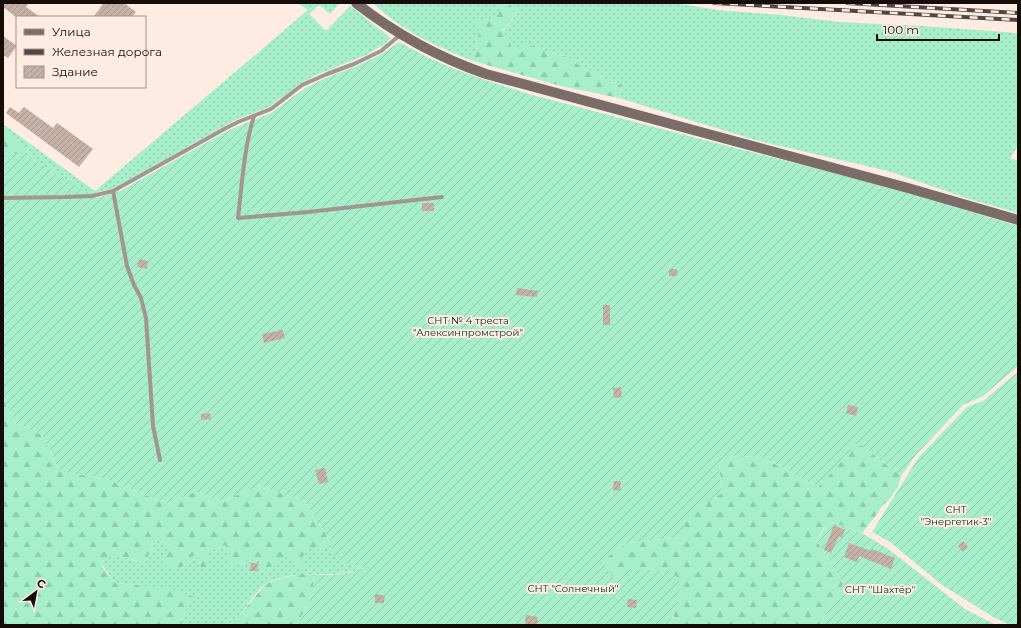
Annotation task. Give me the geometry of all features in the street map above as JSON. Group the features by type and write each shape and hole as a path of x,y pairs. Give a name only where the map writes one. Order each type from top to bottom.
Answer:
{"main road":[{"path":"356,3 400,35 458,64 486,74 908,188 1018,220"}],"lane":[{"path":"3,198 92,196 113,191 226,128 271,109 302,85 354,64 381,51 400,35"},
{"path":"254,116 251,127 238,218 442,197"},
{"path":"113,191 127,266 134,285 141,298 146,318 153,426 160,460"}],"green space":[{"path":"298,3 340,3 330,14 319,5 309,14 326,31 350,6 390,38 385,44 366,55 316,75 300,84 269,107 237,119 112,189 100,191 92,196 24,154 29,149 3,130 3,124 95,191 308,10"},
{"path":"373,3 674,3 718,10 840,22 1018,33 1018,146 1010,158 1018,161 1018,213 969,199 888,171 755,140 619,98 622,84 607,82 599,74 583,68 568,57 551,53 511,49 502,32 521,9 496,21 479,32 473,61 433,44 407,30"},
{"path":"502,4 521,9 502,31 510,38 511,49 526,44 551,53 568,57 583,68 599,74 607,82 622,84 619,98 561,86 473,61 479,32 476,21 495,21"},
{"name":"СНТ № 4 треста \"Алексинпромстрой\"","path":"399,42 427,57 457,70 529,94 893,188 1018,226 1018,366 982,397 963,405 916,455 901,476 861,445 855,444 837,467 818,487 762,457 727,456 719,464 722,493 688,514 681,537 627,543 607,557 604,563 614,579 628,569 670,571 675,575 679,581 680,589 675,612 668,625 297,625 313,593 314,575 333,575 363,568 342,562 333,556 329,539 304,501 261,486 221,501 194,492 168,504 104,478 60,471 42,435 15,423 3,399 3,155 24,154 97,198 120,191 229,130 271,113 305,88 382,54"},
{"path":"3,130 29,149 24,154 3,155"},
{"name":"СНТ \"Энергетик-3\"","path":"1018,372 1018,625 1010,625 995,618 942,585 890,542 872,532 918,458 967,407 983,401"},
{"path":"3,399 15,423 42,435 60,471 104,478 168,504 194,492 221,501 261,486 304,501 329,539 320,550 310,549 301,558 304,565 298,570 286,556 262,572 260,560 237,564 231,571 226,545 209,551 207,571 201,568 197,552 180,569 168,569 161,561 171,547 157,539 144,564 128,558 116,556 106,559 101,563 103,568 115,583 167,588 195,597 180,618 182,625 3,625"},
{"path":"855,444 861,445 901,476 898,487 862,533 831,522 824,528 819,536 817,541 843,583 841,589 819,625 668,625 674,616 614,579 604,563 607,557 627,543 681,537 687,514 722,493 719,464 727,456 762,457 818,487 837,467"},
{"name":"СНТ \"Шахтёр\"","path":"831,522 862,533 887,548 965,609 996,625 819,625 841,589 843,583 817,541 826,526"},
{"path":"157,539 171,547 180,569 197,552 201,568 209,551 226,545 237,564 260,560 262,572 286,555 301,558 310,548 320,550 329,539 333,556 342,562 363,568 352,572 296,575 273,580 268,582 260,590 234,622 216,626 182,625 180,618 195,597 145,586 115,583 101,563 106,559 116,556 144,564"},
{"path":"305,574 314,575 313,593 297,625 226,625 233,623 265,585 289,576"}],"building":[{"path":"3,3 29,3 26,7 39,16 16,17 3,7"},
{"path":"104,3 124,3 136,12 133,16 94,16"},
{"path":"3,36 16,45 16,47 8,58 3,55"},
{"path":"10,107 19,113 24,107 53,128 57,123 93,149 79,167 6,113"},
{"path":"422,203 434,203 434,211 422,211"},
{"path":"139,259 148,261 147,269 137,267"},
{"path":"669,269 677,269 677,276 669,276"},
{"path":"517,288 538,291 537,297 516,295"},
{"path":"603,305 610,305 610,325 603,325"},
{"path":"283,330 285,338 264,343 262,334"},
{"path":"621,387 622,397 614,398 613,388"},
{"path":"848,405 858,407 856,416 846,413"},
{"path":"210,413 211,419 201,420 201,414"},
{"path":"325,468 328,482 319,484 315,470"},
{"path":"614,481 621,481 620,491 613,490"},
{"path":"834,525 845,530 842,538 839,536 831,553 824,550"},
{"path":"963,541 968,547 963,552 958,546"},
{"path":"849,543 871,551 872,549 895,558 891,569 859,556 857,562 844,557"},
{"path":"251,563 258,563 257,571 250,571"},
{"path":"375,594 385,596 384,603 375,603"},
{"path":"628,599 637,600 636,608 627,607"},
{"path":"526,615 538,617 537,625 525,624"}],"railway":[{"path":"714,3 1018,20"},
{"path":"847,3 1018,13"}],"park label":[{"name":"СНТ \"Солнечный\"","path":"573,588"}]}
